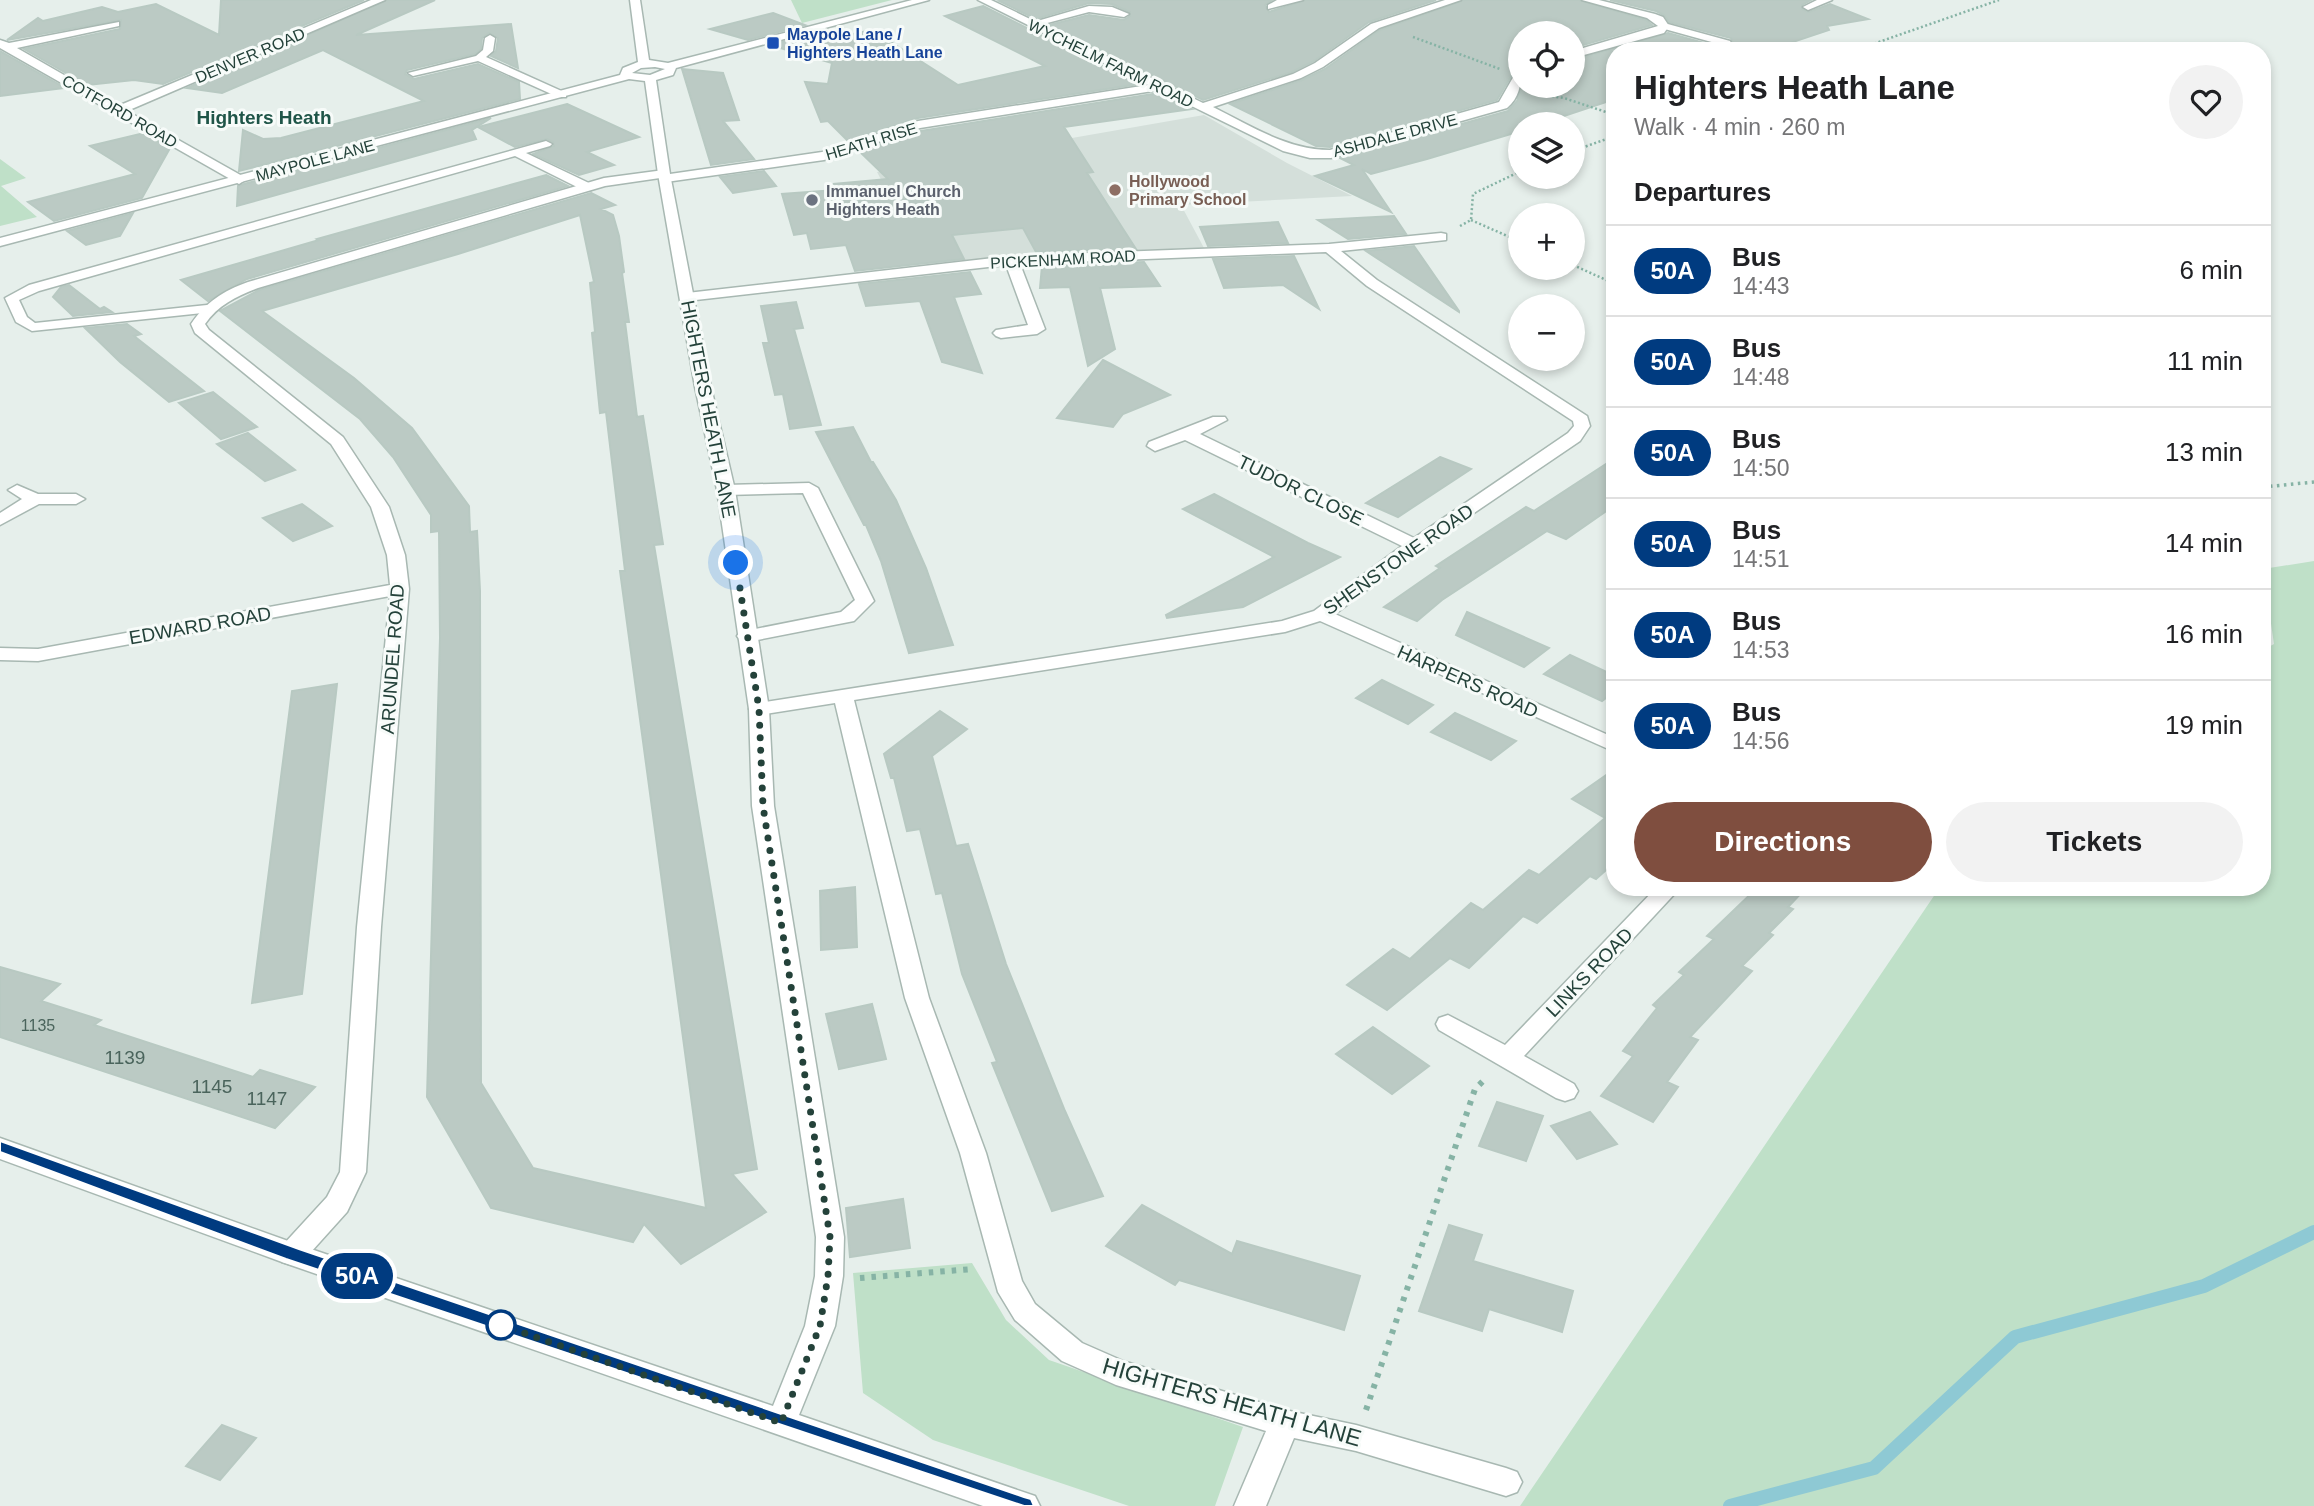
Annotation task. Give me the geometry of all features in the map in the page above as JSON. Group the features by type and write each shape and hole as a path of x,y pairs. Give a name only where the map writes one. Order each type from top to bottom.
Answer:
{"street":[{"name":"DENVER ROAD","path":"119,110 380,0"},
{"path":"635,0 643,64"},
{"path":"669,66 669,73 650,78 626,75 627,70 643,64 669,66 924,0"},
{"name":"WYCHELM FARM ROAD","path":"983,0 1202,107"},
{"path":"1276,3 1298,0"},
{"path":"1202,107 1297,76 1319,65 1375,26 1456,0"},
{"path":"1587,0 1651,16 1659,19 1664,26 1660,31 1620,42"},
{"path":"1808,6 1827,0"},
{"path":"3,45 115,24"},
{"name":"COTFORD ROAD","path":"3,45 239,180"},
{"path":"1585,52 1606,46"},
{"name":"MAYPOLE LANE","path":"0,242 629,76"},
{"name":"HIGHTERS HEATH LANE","path":"650,78 703,387 726,489 759,709 763,806 830,1237 820,1326 781,1423"},
{"path":"595,86 636,89 653,96"},
{"name":"HEATH RISE","path":"665,176 824,156 918,125 1157,87"},
{"name":"ASHDALE DRIVE","path":"1202,107 1287,148 1320,155 1503,105 1508,98"},
{"path":"207,309 232,293 253,285 604,182 665,176"},
{"name":"PICKENHAM ROAD","path":"687,297 1011,260 1329,248 1441,237"},
{"name":"SHENSTONE ROAD","path":"759,709 1285,626 1321,615 1415,545 1574,437 1582,426 1581,419 1372,283 1329,248"},
{"path":"1001,333 1037,329 1011,260"},
{"name":"ARUNDEL ROAD","path":"207,309 198,324 203,333 337,441 351,461 380,507 396,555 400,589 369,927 353,1172 337,1204 292,1254"},
{"path":"1155,446 1219,420"},
{"name":"TUDOR CLOSE","path":"1187,434 1415,545"},
{"path":"726,489 809,488 865,601 848,617 747,636"},
{"path":"17,490 35,499 76,499"},
{"path":"0,520 35,499"},
{"name":"EDWARD ROAD","path":"0,654 38,655 400,589"},
{"name":"HARPERS ROAD","path":"1321,615 1606,742"},
{"name":"HIGHTERS HEATH LANE","path":"843,696 917,998 973,1153 1008,1284 1025,1312 1072,1352 1116,1372 1285,1423 1356,1438 1506,1482"},
{"name":"LINKS ROAD","path":"1507,1058 1661,896"},
{"path":"1448,1024 1565,1091"},
{"path":"0,1147 292,1254 1024,1506"},
{"path":"1250,1506 1285,1423"}],"lane":[{"path":"1032,24 1096,6 1110,7 1124,14"},
{"path":"1664,26 1722,42"},
{"path":"413,74 479,58 488,51 490,38"},
{"path":"479,58 562,95"},
{"path":"207,309 32,327 21,319 12,298 34,288 547,144"},
{"path":"517,153 587,187"}],"path":[{"path":"1879,42 1999,0"},
{"path":"1375,26 1508,71"},
{"path":"1564,98 1606,112"},
{"path":"1585,147 1606,139"},
{"path":"1471,220 1473,194 1508,177"},
{"path":"1441,237 1471,220"},
{"path":"1471,220 1508,236"},
{"path":"1585,270 1606,280"},
{"path":"2271,485 2314,482"},
{"path":"1356,1438 1475,1089 1507,1058"},
{"path":"827,1281 1003,1266"}],"shaded area":[{"name":"Hollywood Primary School","path":"1204,115 1287,163 1352,196 1181,205 1204,248 1041,253 926,264 877,172"}],"green space":[{"path":"791,0 892,0 802,23"},
{"path":"0,159 26,178 1,186 37,217 0,226"},
{"path":"2314,561 2314,1506 1520,1506 1934,896 2271,896 2271,646 2274,644 2271,624 2271,568"},
{"path":"972,1263 1006,1320 1049,1360 1243,1427 1215,1506 1129,1506 933,1440 863,1393 853,1273"}],"building":[{"path":"221,0 364,0 163,84 134,80 87,85 24,49 120,29 121,20 7,40 38,18 43,21 102,7 118,12 156,4 219,35"},
{"path":"387,0 435,0 356,35 511,24 518,68 491,56 496,51 498,38 489,33 482,38 481,49 475,54 407,70 405,74 414,79 478,64 519,82 520,99 239,171 243,130 263,139 281,138 424,101 323,50 222,93 187,88"},
{"path":"1272,0 1265,5 1269,12 1306,0 1436,0 1369,22 1314,61 1292,72 1203,100 1049,25 1089,15 1124,20 1130,16 1130,12 1112,4 1089,3 1036,19 999,1"},
{"path":"1464,0 1579,0 1646,20 1652,25 1585,45 1585,21 1508,21 1508,81 1497,100 1330,147 1316,146 1230,104 1302,80 1325,69 1380,30"},
{"path":"1610,0 1811,0 1802,5 1802,9 1809,12 1830,4 1868,19 1827,26 1829,30 1793,42 1732,42 1731,38 1669,22 1664,15"},
{"path":"983,6 1139,84 918,118 848,141 828,121 821,122 805,82 828,84 832,63 770,45 823,31 838,37 872,30 958,85 1045,66 945,16"},
{"path":"773,13 805,25 748,40 710,29"},
{"path":"1668,33 1701,42 1636,42"},
{"path":"0,51 65,88 0,96"},
{"path":"1606,51 1606,102 1576,112 1508,112 1508,135 1371,174 1362,169 1391,212 1315,176 1354,165 1340,158 1508,111 1518,98 1585,98 1585,57"},
{"path":"682,69 723,73 739,120 723,121 754,159 711,165"},
{"path":"1159,93 1192,109 1064,127 1093,172 1087,173 1136,249 1036,252 1023,228 952,235 964,259 855,271 846,245 811,249 807,233 794,235 782,194 836,190 834,184 888,179 859,151 921,131"},
{"path":"567,104 639,137 587,152 614,165 579,175 533,154 554,146 553,142 547,139 515,147 478,127"},
{"path":"491,118 472,130 476,139 237,206 238,186"},
{"path":"144,133 170,148 142,198 54,221 28,202 135,174 90,146"},
{"path":"764,171 776,186 733,193 720,177"},
{"path":"546,175 568,186 247,279 208,301 181,280 319,240 317,239"},
{"path":"591,193 615,205 601,209 613,215 619,236 629,322 625,322 637,417 643,416 663,544 654,545 757,1169 732,1174 766,1212 681,1264 644,1224 633,1242 491,1208 427,1097 440,638 439,531 431,532 431,515 393,457 360,419 220,311 259,290","holes":["580,215 594,282 590,283 595,332 592,333 600,413 606,412 625,571 620,571 706,1208 533,1168 481,1083 480,591 477,531 470,532 469,506 412,428 354,378 262,311"]},
{"path":"133,213 120,236 86,245 67,231"},
{"path":"1394,216 1406,234 1348,239 1318,220"},
{"path":"1278,222 1288,243 1208,246 1200,227"},
{"path":"1414,246 1459,311 1459,312 1366,251"},
{"path":"1294,256 1319,309 1283,285 1224,288 1213,259"},
{"path":"1144,262 1160,286 1100,288 1115,349 1088,366 1070,287 1040,288 1042,266"},
{"path":"970,272 981,294 954,297 982,373 942,362 920,301 866,306 859,284"},
{"path":"69,285 100,309 104,307 112,312 73,316 53,297 61,287"},
{"path":"796,302 803,328 794,329 821,425 790,429 783,394 775,395 763,343 769,343 761,306"},
{"path":"127,324 141,334 134,336 204,391 169,402 120,362 85,328"},
{"path":"1103,360 1170,395 1123,414 1113,427 1057,418"},
{"path":"213,392 257,427 221,439 179,403"},
{"path":"853,427 871,462 896,500 926,568 953,645 909,653 881,561 866,525 816,432"},
{"path":"248,433 295,470 265,481 217,444"},
{"path":"1440,457 1471,469 1398,517 1366,503"},
{"path":"1606,464 1606,511 1566,539 1547,531 1442,600 1417,621 1384,607 1440,568 1436,566 1526,507 1534,511"},
{"path":"1214,494 1340,557 1243,607 1167,618 1166,615 1274,557 1183,509"},
{"path":"302,504 332,526 293,541 263,518"},
{"path":"1467,612 1549,648 1524,667 1456,635"},
{"path":"1570,655 1606,672 1606,698 1602,701 1544,674"},
{"path":"1382,680 1433,705 1408,724 1356,698"},
{"path":"337,684 302,994 252,1003 292,691"},
{"path":"940,711 967,729 932,756 956,846 968,844 1006,964 1065,1111 1103,1196 1052,1211 992,1063 997,1062 962,974 942,893 936,894 920,829 907,831 894,778 891,778 884,754"},
{"path":"1455,713 1516,741 1491,760 1431,732"},
{"path":"1606,775 1606,870 1596,879 1590,876 1537,923 1523,916 1469,968 1450,958 1387,1010 1347,985 1393,949 1410,959 1471,903 1483,910 1529,870 1539,875 1605,818 1572,799"},
{"path":"855,887 857,947 821,950 820,891"},
{"path":"1749,896 1798,896 1788,907 1793,909 1769,933 1773,935 1742,966 1752,971 1690,1037 1698,1040 1667,1082 1678,1087 1653,1122 1601,1096 1633,1056 1623,1051 1657,1008 1653,1005 1684,975 1679,972 1714,939 1707,936"},
{"path":"0,967 60,984 41,1001 101,1020 94,1025 253,1077 260,1070 315,1087 275,1128 0,1037"},
{"path":"872,1004 886,1059 839,1069 826,1014"},
{"path":"1373,1027 1429,1066 1392,1094 1336,1054"},
{"path":"1497,1102 1543,1116 1526,1161 1479,1146"},
{"path":"1590,1112 1617,1144 1577,1159 1551,1126"},
{"path":"903,1199 910,1248 850,1257 846,1208"},
{"path":"1142,1205 1232,1254 1237,1241 1360,1276 1344,1330 1179,1280 1175,1285 1106,1246"},
{"path":"1449,1225 1482,1235 1473,1261 1573,1291 1562,1332 1489,1309 1482,1331 1419,1311"},
{"path":"222,1425 256,1438 220,1480 186,1466"}],"waterway":[{"path":"1730,1506 1874,1468 2015,1337 2204,1286 2314,1232"}],"bus line":[{"name":"50A","path":"0,1148 292,1254 1024,1506"}],"place":[{"name":"Maypole Lane / Highters Heath Lane","path":"773,43"},
{"name":"Hollywood Primary School","path":"1115,190"},
{"name":"Immanuel Church Highters Heath","path":"812,200"}],"district":[{"name":"Highters Heath","path":"264,117"}],"route":[{"path":"501,1325 781,1423 820,1326 828,1276 830,1237 763,806 759,709 736,563"}]}
